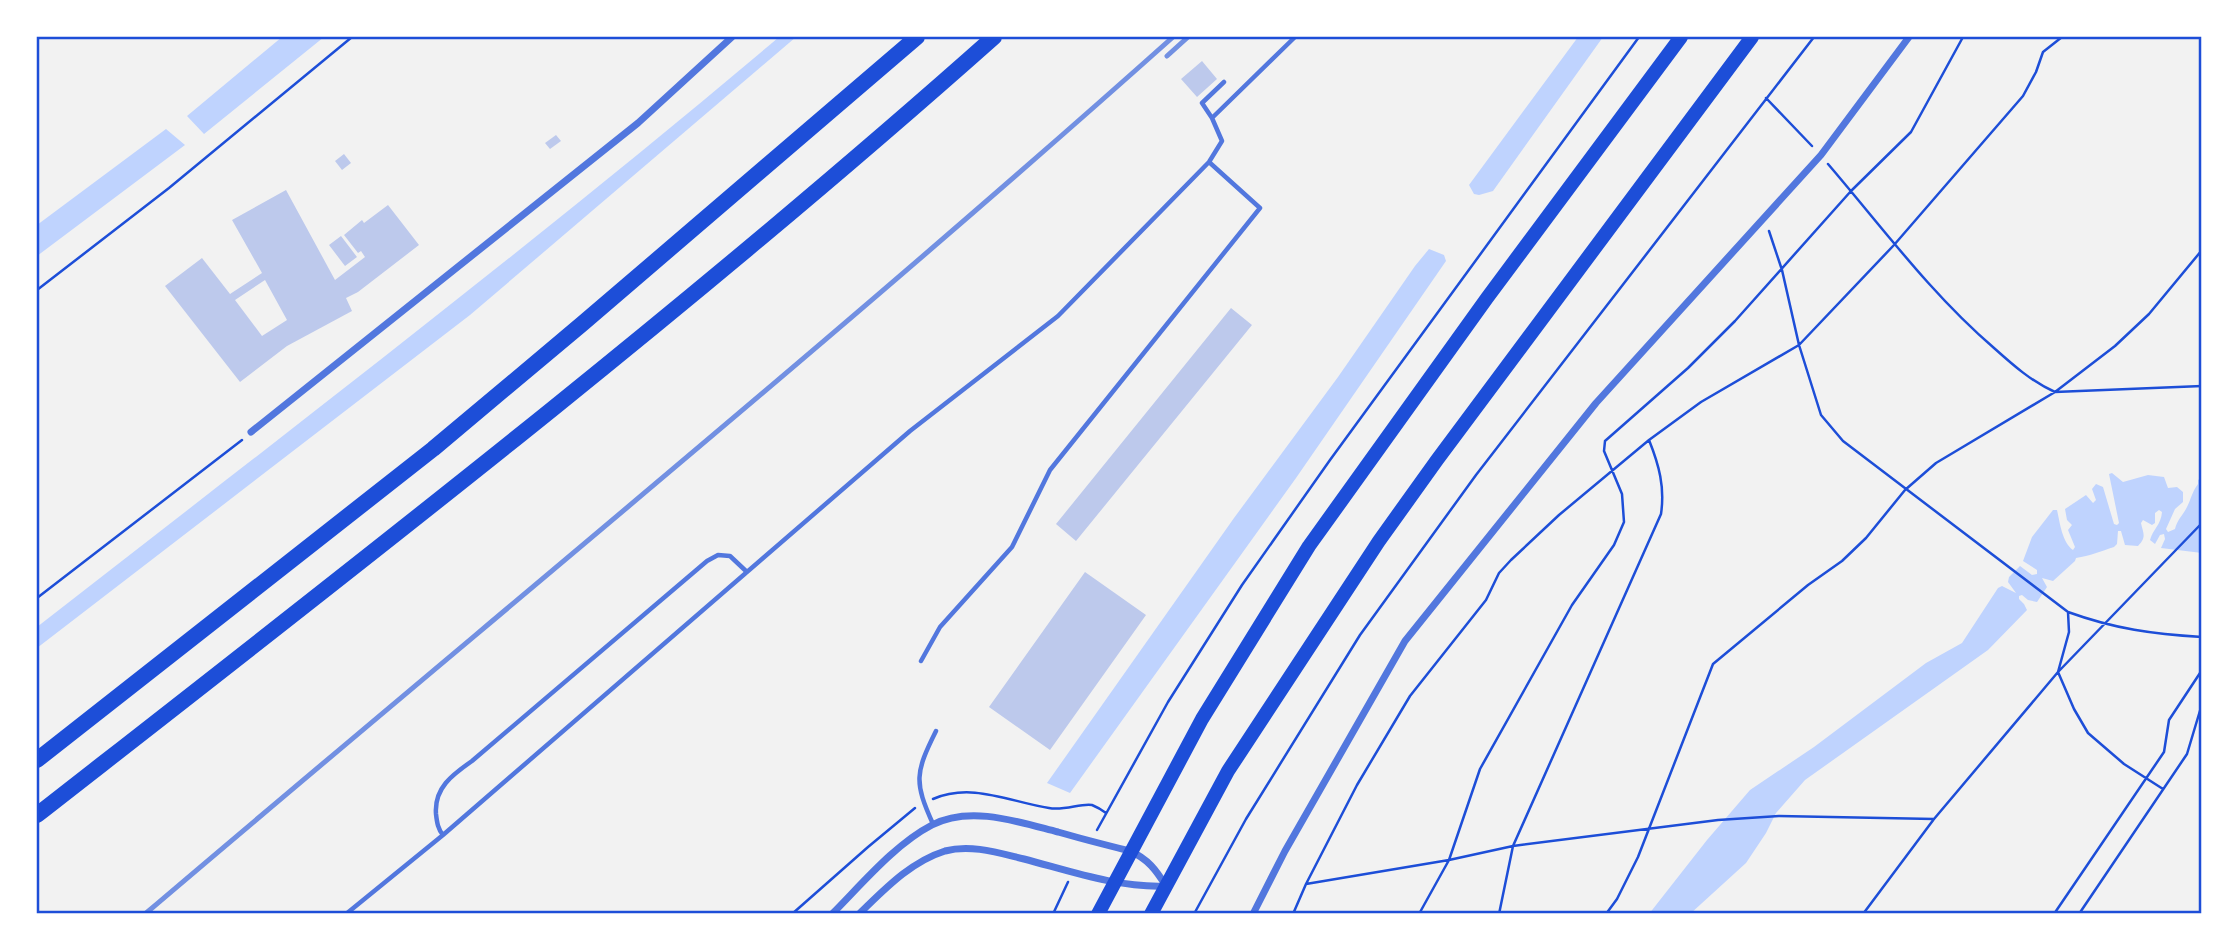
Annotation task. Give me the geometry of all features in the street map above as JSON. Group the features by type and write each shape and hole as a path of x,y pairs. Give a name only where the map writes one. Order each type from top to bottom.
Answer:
{"highway":[{"path":"37,760 433,449 917,37"},
{"path":"37,815 427,510 762,237 995,37"},
{"path":"1098,914 1202,719 1309,547 1487,298 1681,37"},
{"path":"1152,914 1227,771 1379,541 1752,37"}],"street":[{"path":"251,432 638,123 732,37"},
{"path":"1253,914 1284,851 1405,641 1596,403 1821,155 1909,37"},
{"path":"832,914 912,837 933,824 955,818 994,818 1130,851 1143,857 1166,886"},
{"path":"859,914 908,870 939,854 959,849 996,853 1145,887 1166,886"}],"lane":[{"path":"1212,118 1295,37"},
{"path":"346,914 443,835 910,431 1058,316 1209,162 1222,141 1202,103 1224,82"},
{"path":"920,661 940,627 1012,547 1050,470 1260,208 1209,162"},
{"path":"443,835 438,828 436,806 438,794 450,777 707,561 718,555 730,556 747,572"},
{"path":"933,824 923,803 918,780 923,757 936,731"}],"path":[{"path":"37,290 169,188 352,37"},
{"path":"1091,840 1168,702 1242,585 1354,426 1639,37"},
{"path":"1194,914 1246,819 1360,635 1476,475 1814,37"},
{"path":"1419,914 1449,860 1479,769 1572,605 1614,545 1625,522 1622,494 1604,452 1605,441 1688,368 1783,270 1851,191 1911,132 1963,37"},
{"path":"1293,914 1357,785 1410,696 1486,600 1499,573 1559,515 1649,440 1702,402 1799,345 1894,245 2023,96 2043,52 2063,37"},
{"path":"1766,98 1821,155 1927,284 1968,326 2015,367 2043,387 2055,392 2202,386"},
{"path":"1765,218 1783,270 1799,345 1821,415 1843,441 2068,612 2103,625 2158,634 2202,637"},
{"path":"1606,914 1626,883 1713,664 1842,561 1866,538 1905,490 1936,463 2055,392 2115,346 2148,314 2202,250"},
{"path":"37,598 251,432"},
{"path":"1499,914 1513,846 1661,514 1664,495 1661,475 1649,440"},
{"path":"1863,914 1934,819 2059,672 2202,523"},
{"path":"2068,612 2069,632 2059,672 2074,709 2088,733 2124,764 2163,789"},
{"path":"2054,914 2164,752 2169,720 2202,670"},
{"path":"2080,914 2187,754 2202,704"},
{"path":"1306,884 1449,860 1513,846 1718,820 1779,816 1934,819"},
{"path":"1053,914 1074,872"}],"water":[{"path":"282,37 324,37 204,134 187,116"},
{"path":"779,37 796,37 470,315 37,648 37,627 504,262"},
{"path":"1578,37 1603,37 1493,191 1474,194 1469,185"},
{"path":"166,129 185,145 37,256 37,225"},
{"path":"1429,249 1444,255 1446,261 1296,478 1070,793 1047,783 1234,518"},
{"path":"2112,473 2123,482 2148,475 2164,477 2168,488 2177,487 2183,492 2183,502 2175,509 2166,529 2168,532 2175,529 2198,480 2202,477 2202,553 2161,548 2164,534 2160,535 2155,544 2150,540 2159,524 2162,512 2159,510 2155,513 2155,523 2152,525 2143,520 2141,523 2143,537 2138,546 2125,545 2121,531 2118,531 2117,544 2114,547 2076,558 2053,581 2042,578 2047,587 2037,602 2019,596 2027,610 1988,650 1805,780 1776,813 1746,863 1690,914 1649,914 1750,790 1814,747 1926,663 1962,643 1998,588 2002,586 2016,593 2008,582 2009,577 2020,566 2032,575 2037,574 2037,570 2023,561 2032,537 2053,510 2057,510 2064,537 2073,550 2075,547 2068,530 2072,525 2067,520 2065,509 2086,495 2093,503 2096,500 2092,489 2096,484 2103,487 2114,524 2117,525 2119,523 2109,474"}],"building":[{"path":"1202,61 1217,79 1197,97 1181,79"},
{"path":"556,135 561,141 550,149 545,143"},
{"path":"344,154 351,163 342,170 335,161"},
{"path":"286,190 335,280 365,257 361,251 358,253 344,235 362,220 364,223 388,205 419,245 358,292 346,298 352,311 287,346 240,382 165,286 202,258 230,294 262,273 232,220","holes":["265,280 287,320 262,336 235,300"]},
{"path":"341,236 357,257 345,266 329,245"},
{"path":"1231,308 1252,325 1076,541 1056,524"},
{"path":"1085,572 1146,615 1050,750 989,707"}],"railway":[{"path":"145,914 919,260 1173,37"},
{"path":"1167,56 1188,37"}]}
